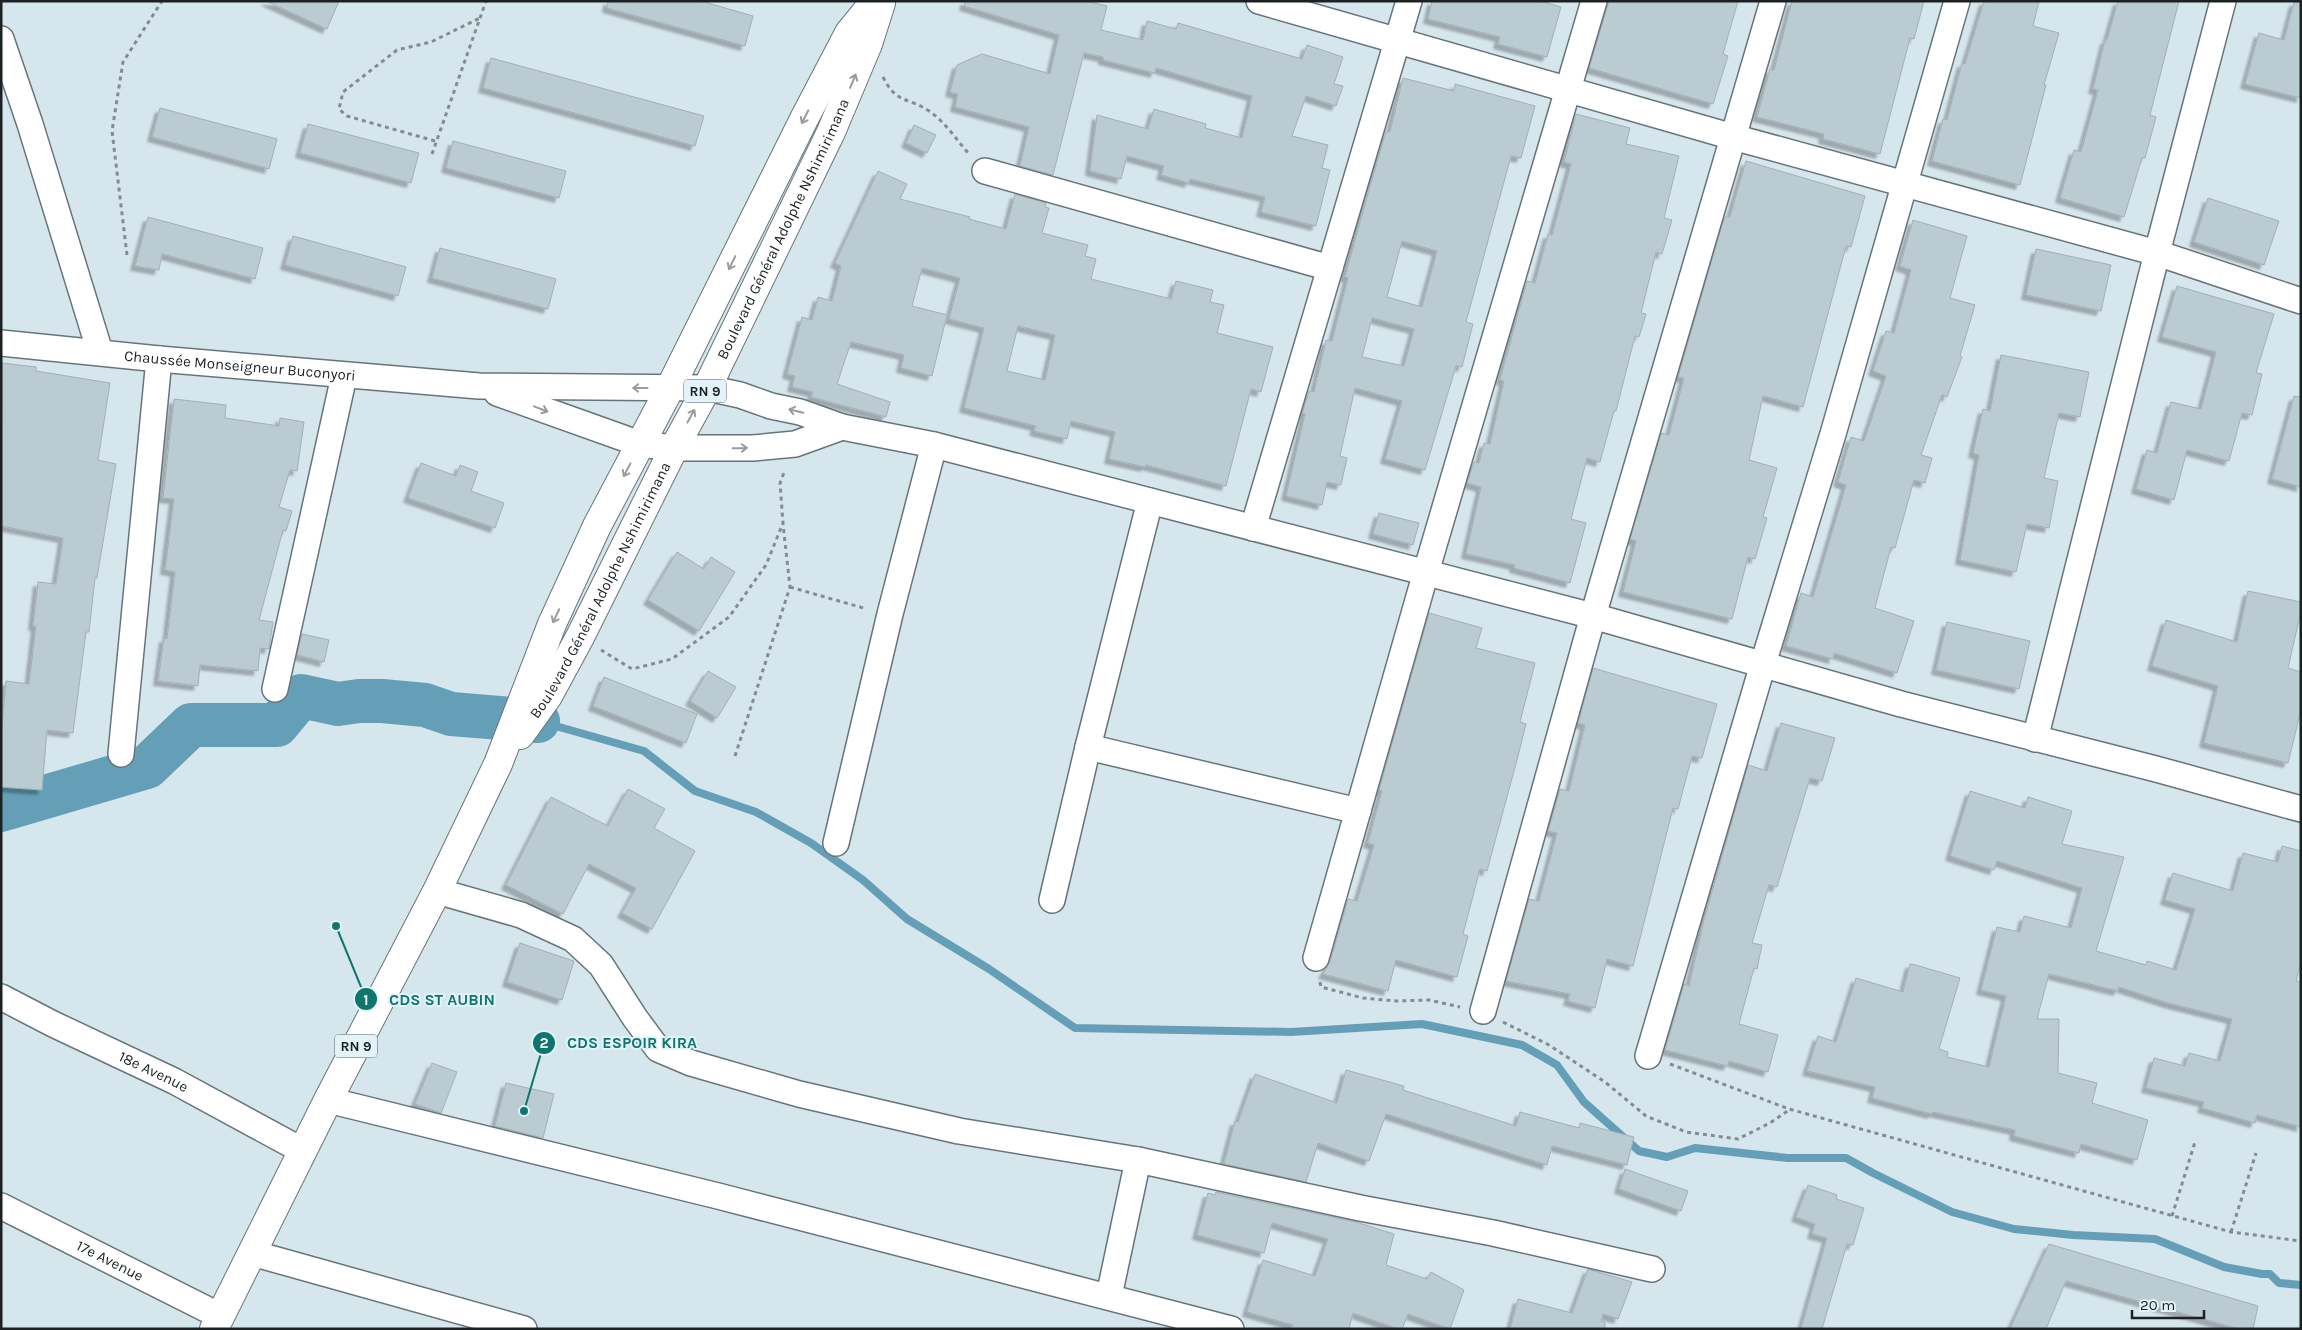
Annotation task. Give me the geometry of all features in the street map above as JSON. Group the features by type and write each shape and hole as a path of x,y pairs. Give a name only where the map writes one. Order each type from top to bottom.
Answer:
{"main road":[{"name":"Boulevard Général Adolphe Nshimirimana","path":"217,1322 328,1100 437,891 498,764 552,624 597,526 670,388 845,41 875,1"},
{"name":"Boulevard Général Adolphe Nshimirimana","path":"498,764 548,696 580,637 674,448 707,388 831,132 868,44 882,1"}],"street":[{"path":"1260,1 1397,42 1733,137 2156,253 2301,301"},
{"path":"1253,528 1409,1"},
{"path":"1316,958 1426,572 1594,1"},
{"path":"1483,1011 1593,616 1773,1"},
{"path":"1648,1056 1763,664 1833,434 1957,1"},
{"path":"2035,740 2156,253 2223,1"},
{"path":"1,39 30,124 100,352"},
{"path":"985,171 1330,268"},
{"name":"Chaussée Monseigneur Buconyori","path":"1,343 344,376 479,386 707,388 800,412 842,427 934,445 1593,616 1901,704 2035,740 2156,769 2301,809"},
{"path":"121,754 159,359"},
{"path":"275,689 344,376"},
{"name":"Chaussée Monseigneur Buconyori","path":"479,386 640,444 674,448 753,448 795,444 842,427"},
{"path":"836,843 890,614 934,445"},
{"path":"1052,900 1088,747 1150,501"},
{"path":"1088,747 1358,811"},
{"path":"437,891 522,915 573,939 601,965 635,1018 658,1049 691,1063 799,1094 959,1131 1138,1160 1360,1208 1493,1233 1652,1269"},
{"name":"18e Avenue","path":"1,997 174,1082 303,1151"},
{"path":"328,1100 728,1198 1230,1329"},
{"path":"1109,1296 1138,1160"},
{"name":"17e Avenue","path":"1,1206 217,1322"},
{"path":"252,1253 524,1329"}],"path":[{"path":"127,255 112,131 123,62 162,1"},
{"path":"432,154 486,1"},
{"path":"435,141 347,116 338,109 343,92 397,50 431,42 480,18"},
{"path":"868,44 890,91 906,101 928,110 954,134 985,171"},
{"path":"735,756 790,587 780,482 795,444"},
{"path":"580,637 632,669 672,659 729,616 766,564 783,524"},
{"path":"790,587 846,604 890,614"},
{"path":"1316,958 1321,987 1363,998 1396,1001 1429,1000 1483,1011 1549,1045 1605,1082 1646,1116 1686,1132 1738,1139 1770,1123 1789,1109"},
{"path":"1648,1056 1789,1109 2231,1232 2294,1241 2301,1240"},
{"path":"2172,1216 2195,1142"},
{"path":"2231,1232 2256,1153"}],"building":[{"path":"266,1 339,1 327,29"},
{"path":"608,1 701,1 753,16 745,46 607,8"},
{"path":"965,1 1086,1 1107,6 1101,30 1143,40 1147,21 1176,29 1178,23 1302,59 1307,45 1343,57 1334,84 1343,86 1336,106 1306,96 1292,136 1328,145 1322,168 1330,170 1316,226 1261,212 1265,197 1190,179 1189,183 1161,175 1164,166 1127,156 1121,179 1090,171 1097,115 1148,129 1154,109 1206,124 1205,128 1242,138 1252,96 1156,68 1155,73 1103,60 1103,57 1084,53 1053,175 1020,166 1029,127 955,107 958,94 950,92 957,65 982,54 1050,74 1059,35 964,6"},
{"path":"1432,1 1540,1 1561,7 1547,57 1498,44 1500,37 1428,19"},
{"path":"1609,1 1738,1 1723,54 1728,56 1713,104 1589,68"},
{"path":"1792,1 1924,1 1914,39 1910,38 1880,154 1823,139 1824,134 1757,117 1770,69 1774,70"},
{"path":"1984,1 2039,1 2033,26 2059,33 2044,85 2046,85 2020,185 1932,161 1943,119 1947,120 1962,63 1965,64"},
{"path":"2118,1 2179,1 2150,115 2156,117 2145,158 2142,158 2124,217 2060,198 2074,150 2081,152 2098,90 2093,89 2105,40 2107,40"},
{"path":"2294,2 2301,3 2301,98 2245,84 2259,33 2284,40"},
{"path":"491,58 704,116 695,146 483,88"},
{"path":"1403,78 1454,91 1455,84 1535,106 1521,158 1511,156 1466,322 1473,324 1462,367 1456,366 1425,470 1385,459 1402,401 1355,388 1340,456 1347,458 1341,485 1327,482 1322,505 1286,496 1305,414 1302,413 1309,391 1314,392 1326,340 1332,341 1348,278 1345,277 1360,222 1386,131 1390,132","holes":["1402,241 1437,251 1422,307 1387,297","1372,318 1414,329 1404,366 1362,357"]},
{"path":"160,108 277,139 269,169 152,137"},
{"path":"1576,114 1630,128 1626,144 1679,156 1664,218 1672,220 1662,254 1656,252 1641,313 1646,314 1639,337 1635,336 1616,411 1614,411 1600,462 1587,458 1571,519 1586,523 1570,583 1514,568 1515,565 1466,554 1481,487 1467,483 1474,462 1479,463 1484,443 1490,444 1504,381 1500,380 1527,281 1535,283 1548,234 1552,235 1571,164 1564,162"},
{"path":"308,124 419,153 411,183 300,153"},
{"path":"914,125 936,135 927,153 906,143"},
{"path":"453,141 566,171 559,198 446,168"},
{"path":"1746,161 1865,196 1851,247 1846,246 1803,407 1763,396 1749,460 1777,468 1763,517 1767,518 1755,559 1748,557 1732,619 1623,592 1636,541 1630,539 1661,433 1669,435 1684,378 1678,377 1722,225 1726,216 1730,217"},
{"path":"878,171 907,184 900,199 970,217 969,219 1006,229 1015,194 1046,203 1045,207 1049,208 1042,233 1088,245 1085,256 1096,259 1091,279 1171,299 1176,281 1213,290 1210,302 1224,305 1217,333 1273,347 1261,392 1251,389 1226,486 1146,465 1145,467 1109,459 1115,432 1071,421 1067,439 1034,431 1036,426 964,408 984,328 949,319 960,278 922,268 912,306 947,315 932,376 901,368 904,355 851,342 837,384 890,402 886,417 811,397 813,392 792,387 795,376 787,374 802,317 812,320 818,297 832,301 841,266 835,263","holes":["1018,326 1055,335 1045,380 1007,371"]},
{"path":"2208,198 2279,221 2264,265 2194,242"},
{"path":"148,217 263,248 255,279 162,254 159,270 135,266"},
{"path":"1913,220 1967,236 1950,298 1975,305 1960,356 1962,357 1947,397 1942,395 1921,455 1932,458 1925,483 1914,480 1895,548 1891,547 1875,608 1914,621 1897,673 1834,653 1833,659 1786,646 1801,593 1813,597 1846,485 1838,482 1851,437 1864,441 1886,376 1873,371 1886,331 1894,333 1911,270 1900,266"},
{"path":"293,236 406,267 398,296 285,265"},
{"path":"440,248 556,279 548,309 432,278"},
{"path":"2036,249 2111,265 2101,311 2026,295"},
{"path":"2177,286 2274,314 2256,373 2262,374 2252,415 2242,413 2229,461 2187,450 2174,500 2136,489 2147,450 2157,453 2171,402 2201,409 2216,352 2162,337"},
{"path":"2001,355 2089,372 2080,417 2059,413 2044,478 2058,481 2049,528 2027,524 2016,572 1960,560 1979,455 1973,453 1983,409 1990,411"},
{"path":"2,363 36,367 36,371 110,383 98,460 116,464 97,578 95,578 89,632 86,632 73,733 47,730 42,790 1,787 1,737 6,681 29,684 36,626 33,626 38,582 56,584 63,538 1,526"},
{"path":"2294,396 2301,397 2301,487 2272,479"},
{"path":"174,399 226,405 225,418 279,426 280,418 304,422 297,471 290,470 279,507 292,511 286,531 283,530 259,620 273,622 269,649 260,648 258,671 200,665 198,686 158,681 164,638 167,639 175,572 165,570 174,499 163,498"},
{"path":"421,463 456,476 460,465 478,472 471,491 504,503 495,528 408,498"},
{"path":"1379,513 1419,523 1413,545 1373,534"},
{"path":"677,552 704,569 711,557 735,572 699,631 648,600"},
{"path":"2248,591 2301,602 2301,611 2288,668 2301,672 2301,710 2288,763 2204,743 2218,686 2152,666 2166,620 2237,642"},
{"path":"1429,613 1482,628 1476,648 1535,663 1520,722 1526,724 1487,871 1480,869 1463,934 1468,936 1457,977 1396,960 1388,991 1323,974 1330,962 1348,899 1357,901 1374,845 1368,843 1382,791 1379,790"},
{"path":"1947,622 2030,641 2019,689 1936,670"},
{"path":"302,634 329,640 324,662 297,655"},
{"path":"1593,668 1717,704 1702,758 1692,756 1678,809 1673,808 1633,966 1607,959 1595,1008 1568,1001 1570,994 1506,981 1529,899 1539,901 1557,833 1548,831 1560,789 1569,791 1585,725 1578,723"},
{"path":"708,671 736,687 717,718 690,701"},
{"path":"604,677 697,714 686,743 593,706"},
{"path":"1781,723 1835,738 1822,781 1810,778 1777,887 1769,885 1752,943 1762,945 1757,969 1754,968 1739,1024 1778,1035 1768,1072 1729,1061 1728,1066 1665,1050 1684,984 1689,986 1704,920 1748,765 1767,771"},
{"path":"628,789 665,809 654,828 695,851 652,929 622,913 636,888 589,864 563,914 506,885 551,797 608,826"},
{"path":"1970,791 2025,808 2028,797 2072,811 2062,844 2124,857 2096,951 2146,965 2147,961 2176,970 2195,909 2165,900 2173,873 2233,891 2243,853 2278,862 2282,846 2301,851 2301,962 2296,981 2301,982 2301,1127 2257,1115 2255,1123 2202,1108 2204,1102 2146,1088 2154,1058 2185,1066 2189,1053 2220,1061 2232,1019 2168,1003 2119,987 2118,991 2049,974 2037,1019 2059,1019 2058,1073 2097,1083 2092,1103 2148,1120 2137,1160 2081,1144 2079,1153 2014,1136 2015,1130 1933,1112 1932,1114 1872,1098 1875,1087 1807,1071 1818,1036 1836,1042 1856,978 1903,992 1910,964 1960,978 1939,1049 1948,1052 1947,1057 1989,1067 2006,996 1981,990 1997,927 2020,932 2024,916 2071,928 2082,888 1997,861 1994,870 1950,856"},
{"path":"520,943 574,961 562,1000 507,982"},
{"path":"432,1063 457,1072 441,1113 415,1104"},
{"path":"1346,1070 1404,1086 1403,1090 1516,1126 1520,1112 1579,1128 1580,1123 1634,1137 1627,1165 1552,1146 1547,1165 1386,1114 1369,1161 1318,1143 1306,1182 1224,1164 1235,1121 1238,1122 1255,1074 1337,1103"},
{"path":"506,1083 554,1094 543,1138 495,1126"},
{"path":"1625,1169 1688,1191 1681,1211 1619,1189"},
{"path":"1808,1185 1837,1195 1836,1199 1864,1208 1853,1245 1847,1244 1822,1329 1801,1329 1827,1238 1812,1234 1815,1224 1796,1217"},
{"path":"1216,1192 1356,1222 1394,1234 1386,1265 1427,1279 1431,1272 1464,1290 1450,1329 1408,1314 1402,1329 1399,1329 1353,1313 1349,1329 1291,1329 1293,1325 1247,1312 1263,1260 1315,1276 1328,1239 1272,1223 1264,1253 1197,1235 1208,1193 1215,1195"},
{"path":"2049,1244 2258,1306 2253,1329 2239,1329 2066,1281 2046,1329 2010,1329"},
{"path":"1588,1269 1632,1282 1618,1319 1603,1314 1601,1321 1605,1322 1605,1329 1510,1329 1518,1299 1572,1313"}],"waterway":[{"path":"1,810 147,767 191,725 277,725 301,696 338,704 359,701 382,701 425,705 451,714 538,721"},
{"path":"538,721 644,751 695,791 756,812 811,843 863,880 907,919 989,969 1075,1028 1291,1032 1422,1024 1522,1045 1557,1065 1584,1102 1639,1151 1667,1157 1695,1148 1788,1158 1846,1158 1952,1212 2014,1229 2073,1235 2155,1239 2224,1267 2270,1274 2279,1283 2301,1285"}],"place":[{"name":"CDS ST AUBIN","path":"336,926"},
{"name":"CDS ESPOIR KIRA","path":"524,1111"}]}
